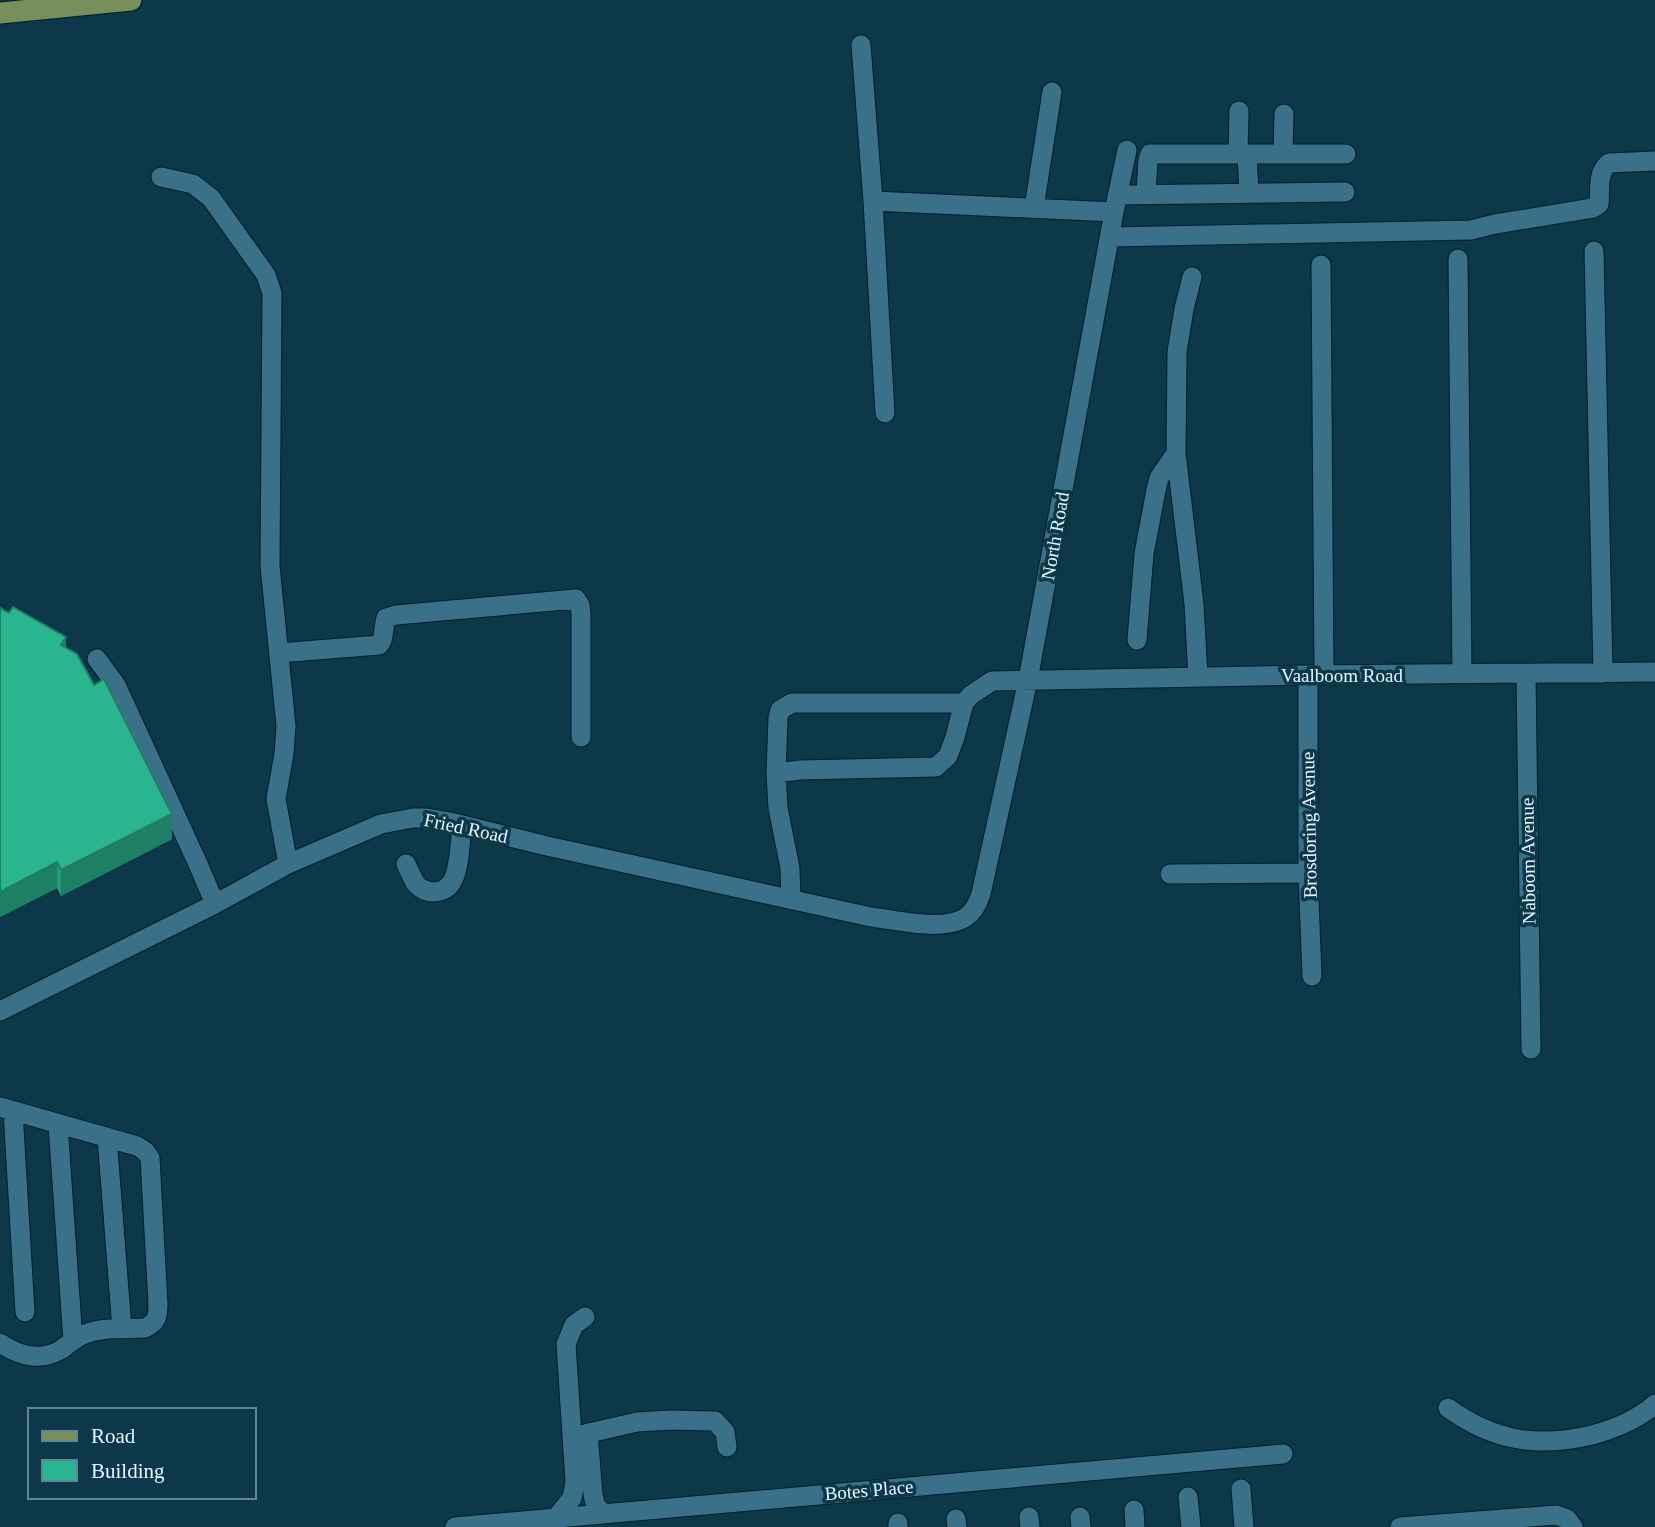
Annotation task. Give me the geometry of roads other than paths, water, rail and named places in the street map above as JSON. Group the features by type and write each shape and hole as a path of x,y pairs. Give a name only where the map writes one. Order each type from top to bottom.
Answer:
{"main road":[{"path":"0,13 131,0"}],"street":[{"path":"860,45 873,201 885,412"},
{"path":"1034,208 1052,92"},
{"path":"1239,111 1242,154 1249,193"},
{"path":"1283,153 1284,114"},
{"name":"North Road","path":"967,917 981,894 1028,680 1127,150"},
{"path":"1146,194 1150,153 1346,153"},
{"path":"873,201 1034,208 1113,218 1473,221 1495,224 1593,208 1599,204 1601,174 1609,163 1655,161"},
{"path":"161,177 193,184 211,198 266,275 272,293 270,566 286,726 276,799 288,864"},
{"path":"1113,218 1146,194 1345,192"},
{"path":"1594,251 1603,673"},
{"path":"1458,259 1462,674"},
{"name":"Brosdoring Avenue","path":"1312,976 1308,873 1316,675 1321,265"},
{"path":"1192,277 1182,318 1178,352 1176,453 1194,604 1198,677"},
{"path":"1137,640 1144,554 1156,490 1159,478 1176,453"},
{"path":"279,653 379,645 382,642 386,618 396,615 576,599 581,614 581,737"},
{"path":"97,659 116,685 215,904"},
{"name":"Vaalboom Road","path":"964,703 992,681 1655,672"},
{"name":"Naboom Avenue","path":"1526,673 1531,1049"},
{"path":"776,773 936,767 948,757 964,703 792,704 780,710 776,773 778,808 790,868 791,899"},
{"name":"Fried Road","path":"0,1011 215,904 288,864 381,824 413,818 462,825 871,916 920,923 949,923 967,917"},
{"path":"406,864 416,883 423,889 432,892 447,888 456,872 462,825"},
{"path":"1170,874 1308,873"},
{"path":"0,1343 25,1355 52,1355 82,1334 145,1328 153,1324 158,1316 150,1158 145,1151 137,1146 6,1109 25,1312"},
{"path":"58,1124 73,1341"},
{"path":"107,1138 122,1329"},
{"path":"585,1317 574,1325 566,1343 580,1435 593,1495 596,1506 604,1514"},
{"path":"1448,1408 1466,1421 1496,1434 1523,1441 1546,1442 1572,1440 1607,1431 1655,1404"},
{"path":"580,1435 637,1422 715,1421 724,1432 727,1447"},
{"path":"556,1518 572,1498 580,1435"},
{"name":"Botes Place","path":"455,1527 1283,1454"},
{"path":"1241,1489 1244,1527"},
{"path":"1188,1497 1191,1527"},
{"path":"1400,1527 1556,1515 1567,1519 1573,1527"}]}
